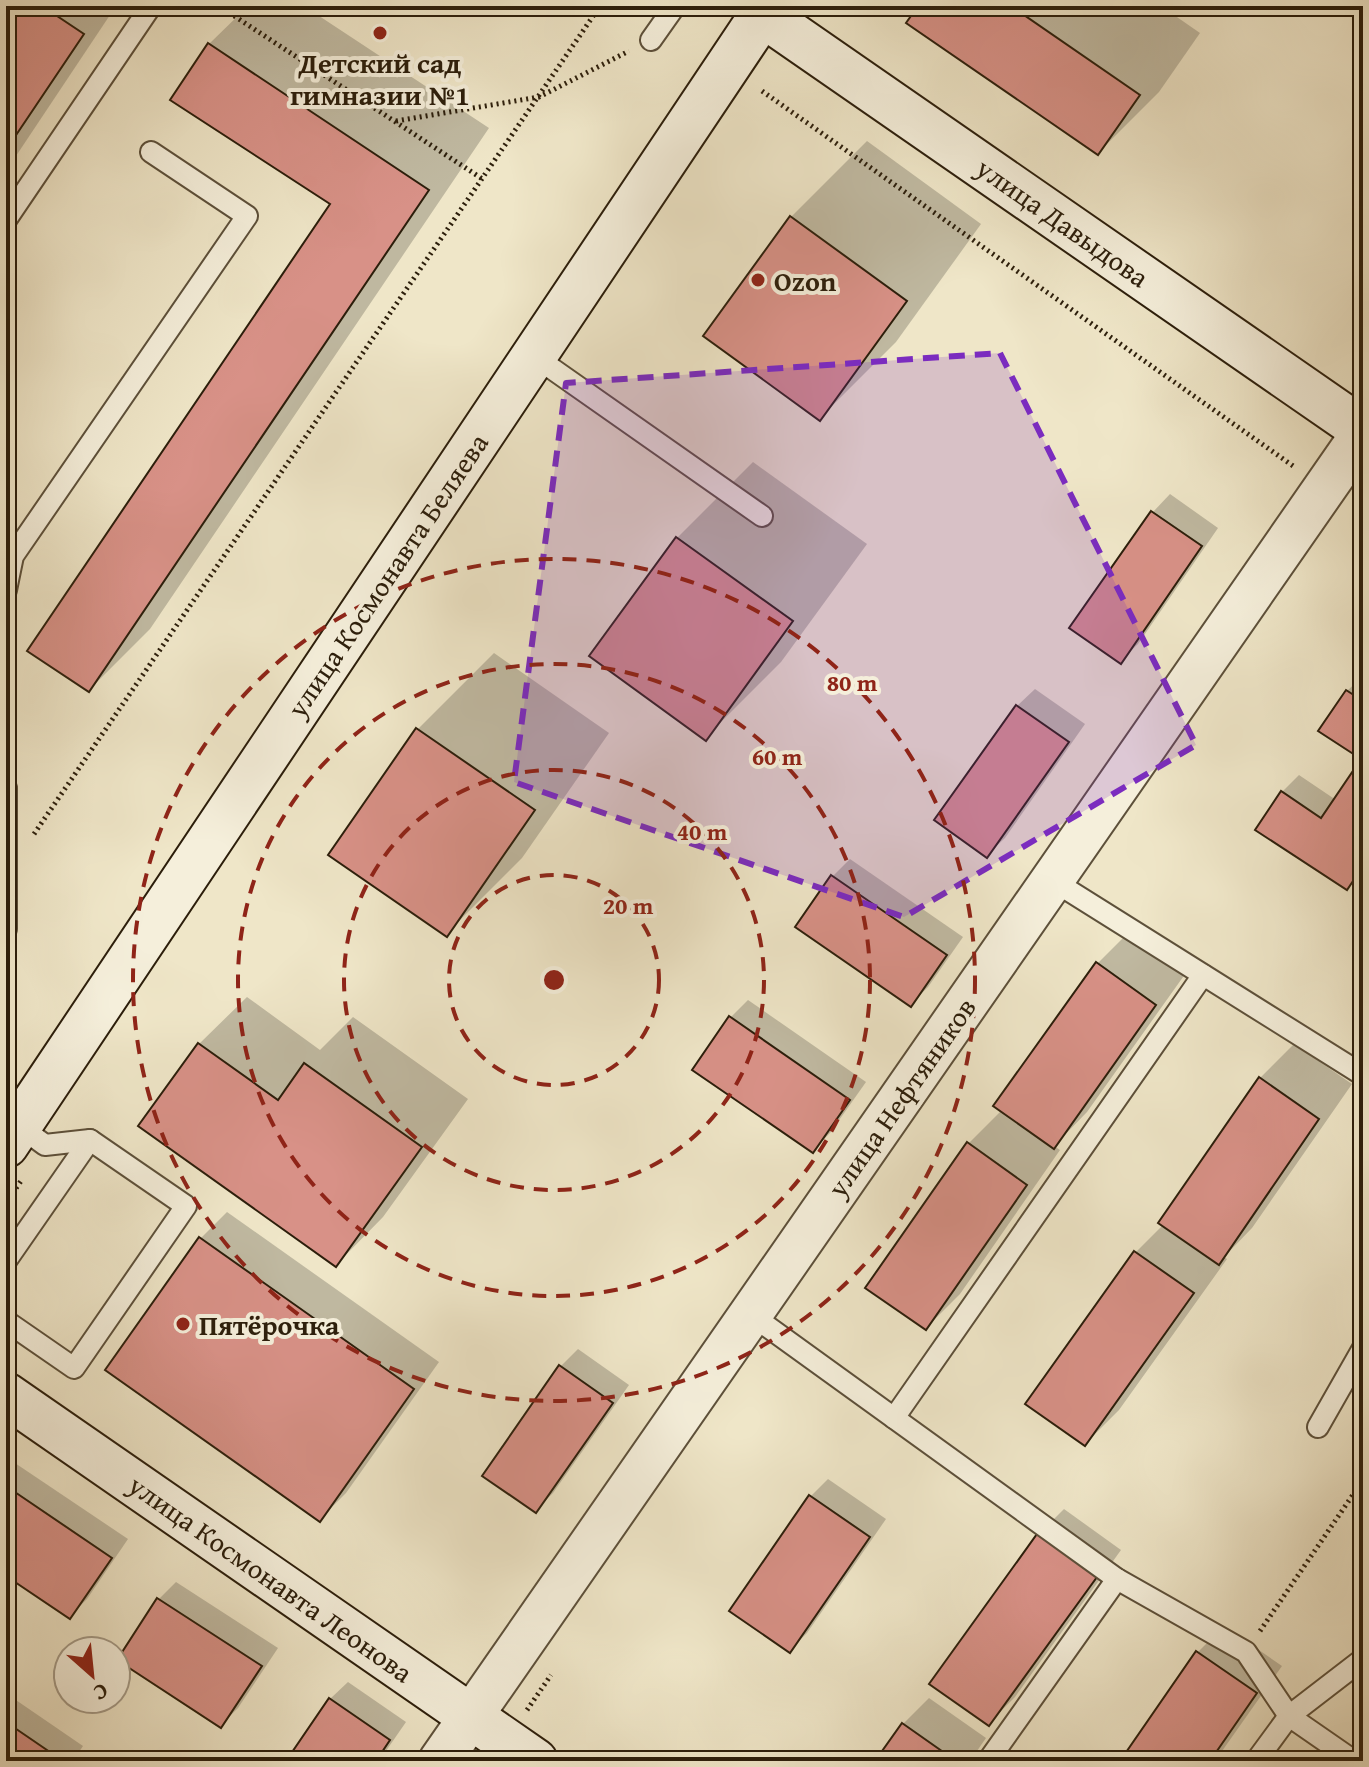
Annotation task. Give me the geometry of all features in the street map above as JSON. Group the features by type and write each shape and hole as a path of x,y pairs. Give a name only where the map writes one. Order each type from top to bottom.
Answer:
{"street":[{"name":"улица Космонавта Беляева","path":"12,1135 765,10"},
{"name":"улица Давыдова","path":"765,10 1363,431"},
{"name":"улица Нефтяников","path":"440,1761 1363,431"},
{"name":"улица Космонавта Леонова","path":"6,1395 535,1761"}],"lane":[{"path":"6,220 151,6"},
{"path":"651,40 675,6"},
{"path":"6,590 13,556 247,216 151,152"},
{"path":"534,356 762,516"},
{"path":"6,788 9,871 6,929"},
{"path":"1052,880 1363,1075"},
{"path":"894,1418 1203,975"},
{"path":"6,1321 74,1368 186,1206 90,1140 45,1145 12,1135"},
{"path":"6,1261 90,1140"},
{"path":"750,1314 1117,1579 1246,1652 1289,1716 1354,1761"},
{"path":"1318,1427 1363,1348"},
{"path":"988,1761 1117,1579"},
{"path":"1256,1761 1289,1716 1363,1659"}],"path":[{"path":"219,6 484,180"},
{"path":"9,871 600,6"},
{"path":"394,121 539,97 651,40"},
{"path":"762,91 1325,489"},
{"path":"1246,1652 1363,1480"}],"highlighted area":[{"path":"1000,353 1196,745 904,917 514,782 566,383"}],"building":[{"path":"13,6 42,6 84,34 6,150 6,17"},
{"path":"918,6 1011,6 1140,95 1098,155 906,23"},
{"path":"208,43 429,190 89,692 27,651 330,204 170,100"},
{"path":"790,216 907,301 820,421 703,336"},
{"path":"1151,511 1202,546 1121,664 1069,628"},
{"path":"676,537 793,621 706,741 589,656"},
{"path":"1346,690 1363,701 1363,866 1347,890 1255,830 1281,791 1321,818 1361,759 1318,731"},
{"path":"1016,705 1069,742 987,858 934,820"},
{"path":"416,728 535,810 447,937 328,855"},
{"path":"831,875 947,955 911,1007 795,927"},
{"path":"1096,962 1156,1005 1054,1149 993,1106"},
{"path":"729,1016 850,1100 813,1153 692,1070"},
{"path":"198,1043 278,1100 304,1063 422,1147 336,1267 138,1126"},
{"path":"1259,1077 1319,1119 1219,1265 1158,1223"},
{"path":"967,1142 1027,1185 926,1330 865,1288"},
{"path":"199,1237 414,1389 320,1522 105,1370"},
{"path":"1134,1251 1194,1293 1085,1446 1025,1404"},
{"path":"559,1365 613,1403 536,1513 482,1476"},
{"path":"6,1486 112,1558 70,1619 6,1576"},
{"path":"809,1495 870,1537 790,1653 729,1611"},
{"path":"1037,1534 1097,1577 989,1726 929,1684"},
{"path":"157,1598 262,1666 221,1728 132,1670 132,1637"},
{"path":"1196,1651 1257,1693 1210,1761 1120,1761"},
{"path":"329,1698 390,1740 376,1761 286,1761"},
{"path":"6,1722 63,1761 6,1761"},
{"path":"902,1723 956,1761 875,1761"}],"place":[{"name":"Детский сад гимназии №1","path":"380,33"},
{"name":"Ozon","path":"758,280"},
{"name":"Пятёрочка","path":"183,1324"}]}
